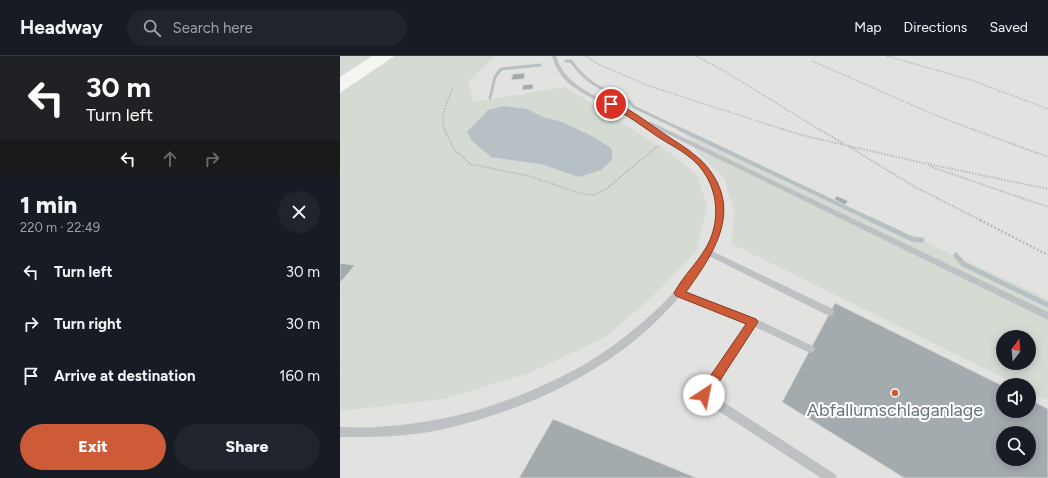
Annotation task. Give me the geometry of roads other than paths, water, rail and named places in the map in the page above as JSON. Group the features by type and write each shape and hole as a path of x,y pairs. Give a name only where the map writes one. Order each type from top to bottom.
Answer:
{"lane":[{"path":"554,56 558,70 568,80 624,111 1048,316"},
{"path":"340,432 382,432 418,428 461,420 523,399 572,376 615,350 640,331 679,293 708,252 718,227 720,214 718,191 702,164 686,151 666,140 624,111"},
{"path":"708,252 830,312"},
{"path":"679,293 753,322 810,349"},
{"path":"753,322 704,395 831,478"}],"waterway":[{"path":"566,61 571,61 592,83 609,91"},
{"path":"490,98 495,77 501,69 540,65"},
{"path":"629,101 634,107 682,130"},
{"path":"680,129 874,221"},
{"path":"872,220 912,239 922,240"},
{"path":"956,255 963,264 1048,305"}],"place":[{"name":"Abfallumschlaganlage","path":"895,393"}]}
